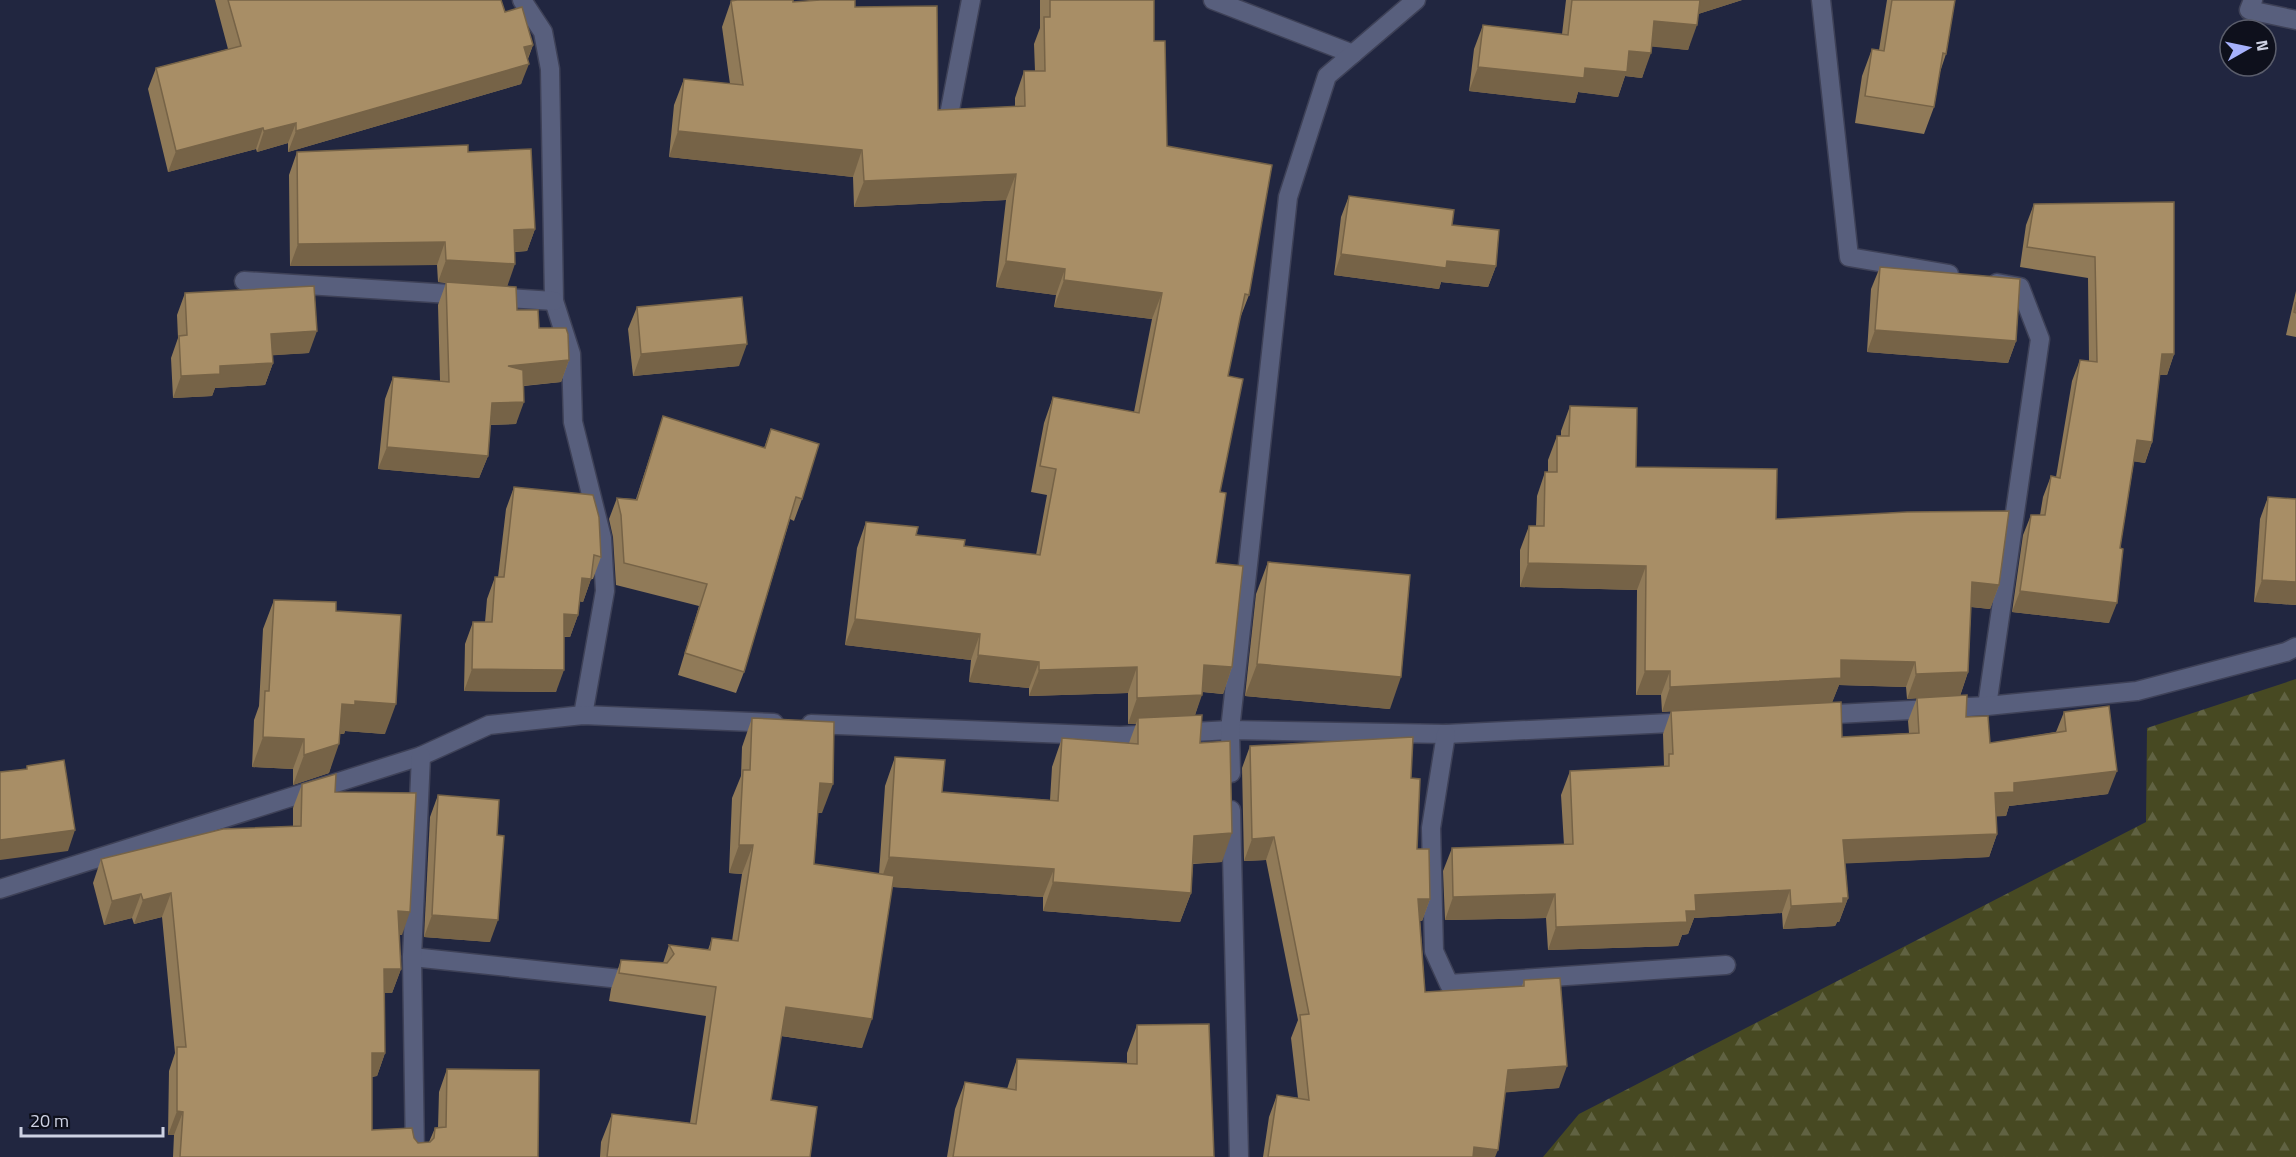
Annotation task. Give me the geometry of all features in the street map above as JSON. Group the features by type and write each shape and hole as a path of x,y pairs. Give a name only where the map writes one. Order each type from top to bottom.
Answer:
{"street":[{"path":"522,0 543,32 550,69 554,301 571,354 573,422 602,538 605,591 583,715"},
{"path":"949,115 971,0"},
{"path":"1213,0 1353,54"},
{"path":"1239,1157 1230,730 1288,197 1327,76 1416,0"},
{"path":"1821,0 1849,258 2020,287 2040,339 1987,706"},
{"path":"2253,0 2249,10 2296,20"},
{"path":"244,281 554,301"},
{"path":"1798,716 1987,706 2137,690 2286,652 2296,647"},
{"path":"0,889 421,756 489,725 583,715 1120,736 1230,730 1446,734 1704,721"},
{"path":"1446,734 1431,828 1434,951 1449,984 1726,965"},
{"path":"415,1157 412,957 421,756"},
{"path":"412,957 652,982"}],"green space":[{"path":"2296,679 2296,1157 1543,1157 1579,1114 2146,822 2147,728"}],"building":[{"path":"228,0 501,0 505,12 522,7 533,45 524,47 529,64 296,131 296,123 264,131 263,128 176,151 156,68 241,46"},
{"path":"793,0 793,2 855,0 855,7 937,6 938,110 1025,106 1024,71 1045,71 1044,17 1050,17 1050,0 1154,0 1154,41 1165,41 1167,146 1272,165 1249,295 1245,294 1228,376 1243,379 1220,492 1226,493 1216,563 1243,566 1232,667 1204,665 1202,695 1137,698 1137,667 1039,670 1039,662 978,655 980,634 855,619 866,522 918,527 916,535 965,540 964,546 1040,555 1056,469 1040,466 1053,397 1139,413 1162,293 1064,280 1065,269 1006,261 1016,174 864,181 862,150 678,131 684,79 743,85 731,1"},
{"path":"1572,0 1700,0 1697,25 1654,21 1651,53 1629,51 1627,72 1585,68 1584,78 1478,67 1483,25 1568,35"},
{"path":"1892,0 1955,0 1934,107 1865,96 1872,49 1884,51"},
{"path":"468,145 468,152 531,149 535,229 514,230 515,264 446,260 445,242 298,244 297,152"},
{"path":"1349,196 1454,210 1452,225 1499,230 1496,266 1447,261 1446,268 1341,254"},
{"path":"2174,202 2174,354 2162,354 2152,442 2137,440 2120,548 2123,549 2117,603 2020,591 2031,515 2045,515 2051,476 2060,478 2080,360 2097,362 2095,257 2027,247 2034,204"},
{"path":"1880,267 2020,279 2016,341 1875,330"},
{"path":"446,282 516,287 517,310 538,310 539,328 566,328 568,334 569,360 508,366 523,370 524,402 492,403 488,456 387,447 393,377 449,382"},
{"path":"314,286 317,331 271,334 273,363 220,366 220,374 181,376 179,336 187,335 185,293"},
{"path":"742,297 747,344 641,354 637,307"},
{"path":"1570,406 1637,408 1636,467 1777,469 1776,519 1907,512 2009,511 1999,585 1972,582 1968,672 1916,674 1915,662 1841,660 1841,678 1670,687 1670,671 1645,671 1646,566 1528,563 1529,526 1544,526 1545,472 1557,472 1557,436 1569,436"},
{"path":"663,416 765,448 771,429 819,444 802,499 796,497 744,672 685,653 707,584 624,563 621,515 617,498 637,500"},
{"path":"514,487 593,495 599,517 601,557 594,555 591,579 582,578 578,615 564,614 564,670 472,669 473,622 492,622 495,577 504,577"},
{"path":"2268,497 2296,499 2296,582 2262,580"},
{"path":"1268,562 1410,575 1401,677 1257,664"},
{"path":"274,600 336,602 336,611 401,615 396,704 355,701 355,705 342,704 339,744 304,755 304,739 263,737 265,691 269,691"},
{"path":"1967,695 1966,717 1988,716 1990,743 2066,731 2064,712 2109,706 2117,771 2014,783 2014,792 1995,793 1997,834 1843,840 1848,898 1843,898 1843,903 1791,906 1790,890 1695,895 1696,911 1686,911 1687,922 1556,927 1555,894 1453,897 1452,848 1573,844 1570,771 1669,766 1669,754 1673,754 1671,711 1841,702 1842,737 1919,733 1917,698"},
{"path":"1202,715 1200,743 1230,741 1232,833 1194,836 1191,893 1053,882 1054,869 889,857 895,757 945,760 942,792 1058,801 1062,738 1138,744 1138,718"},
{"path":"752,718 834,722 833,784 820,783 814,864 894,876 872,1019 786,1007 771,1100 817,1107 810,1157 607,1157 612,1114 696,1124 716,987 619,973 621,960 667,963 674,954 669,945 710,950 712,938 738,941 753,845 739,845 743,770 750,770"},
{"path":"1413,737 1411,778 1420,779 1417,849 1429,849 1430,899 1418,899 1425,992 1524,986 1524,980 1560,978 1567,1066 1508,1070 1498,1150 1474,1147 1473,1157 1268,1157 1277,1095 1309,1100 1300,1015 1309,1014 1274,837 1252,839 1250,746"},
{"path":"64,760 75,830 0,840 0,772 27,769 27,766"},
{"path":"336,774 335,792 416,793 410,912 398,911 401,969 384,969 385,1053 372,1053 372,1130 412,1128 414,1138 418,1143 430,1142 434,1138 435,1128 446,1127 447,1069 539,1070 538,1157 180,1157 183,1112 177,1111 177,1047 186,1047 171,893 143,900 141,894 112,901 101,859 223,829 301,826 302,784"},
{"path":"438,795 499,800 497,835 504,836 498,920 432,915"},
{"path":"1209,1024 1214,1157 953,1157 965,1082 1016,1090 1017,1059 1137,1064 1137,1025"}]}
